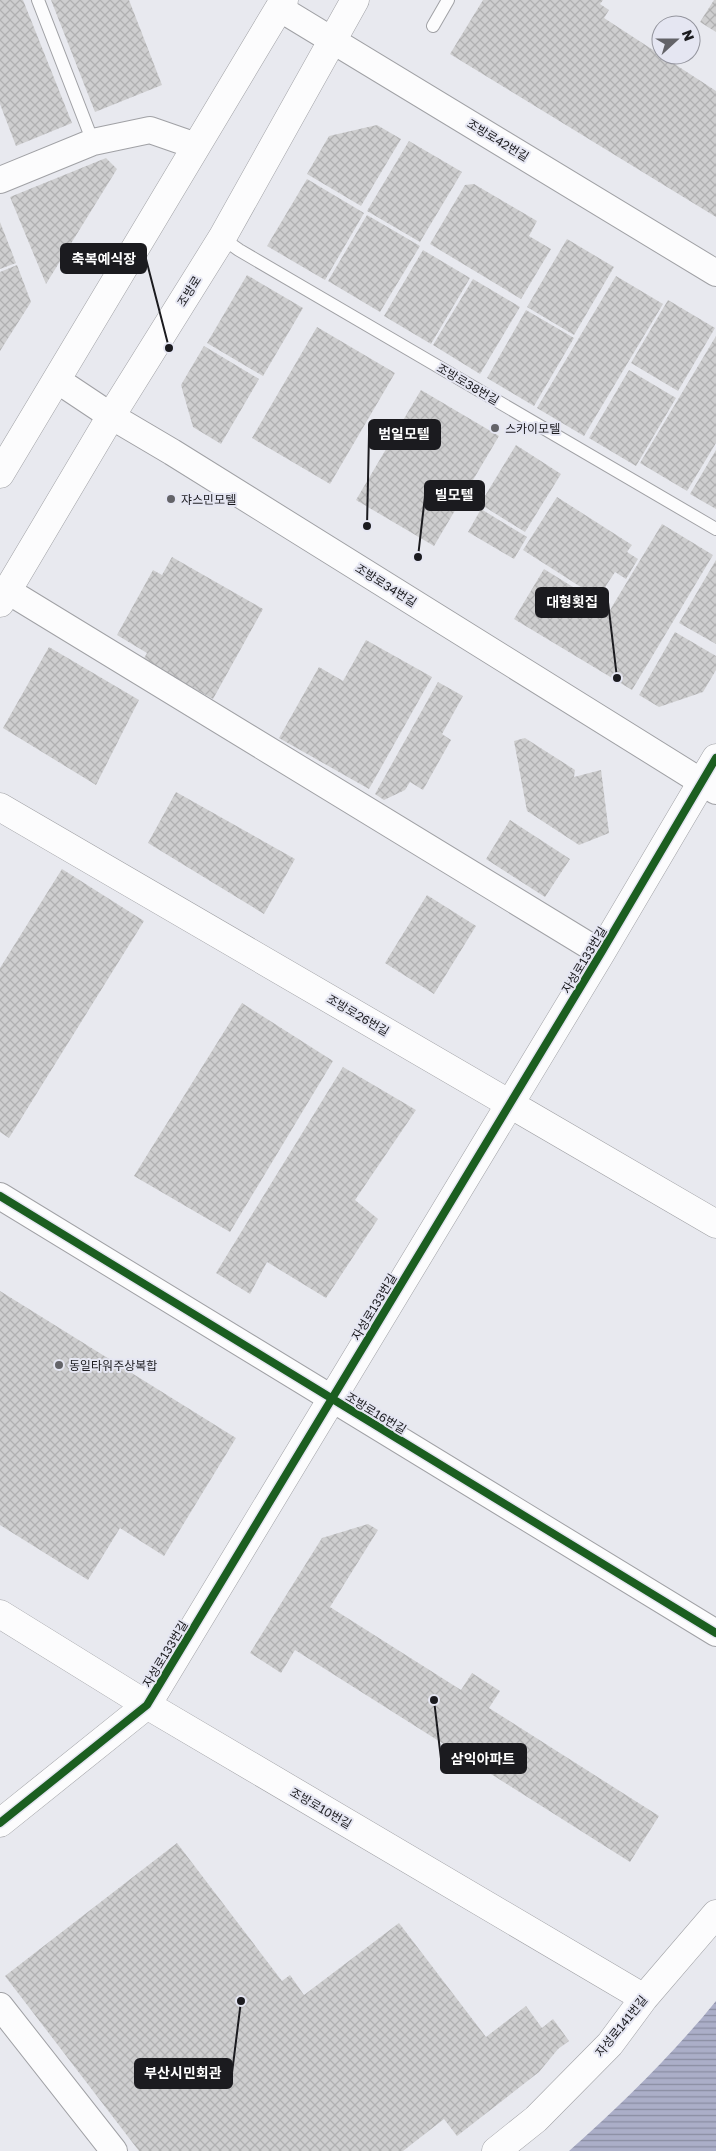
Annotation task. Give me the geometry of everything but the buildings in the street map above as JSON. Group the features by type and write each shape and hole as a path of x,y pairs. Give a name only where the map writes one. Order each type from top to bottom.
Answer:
{"street":[{"name":"조방로","path":"4,597 111,416 222,238 355,0"},
{"path":"0,474 282,4"},
{"name":"조방로42번길","path":"282,4 332,39 716,273"},
{"path":"0,180 93,142 150,130 196,146"},
{"name":"조방로34번길","path":"57,380 111,416 189,462 708,786"},
{"path":"4,597 601,953"},
{"name":"자성로133번길","path":"0,1824 147,1705 601,953 708,786 716,758"},
{"name":"조방로26번길","path":"0,807 716,1224"},
{"name":"조방로16번길","path":"0,1196 716,1633"},
{"name":"조방로10번길","path":"0,1614 147,1705 644,1998"},
{"name":"자성로141번길","path":"496,2151 536,2119 610,2044 644,1998 716,1914"},
{"path":"0,2006 114,2151"}],"lane":[{"path":"38,0 93,142"},
{"path":"433,26 448,0"},
{"name":"조방로38번길","path":"222,238 239,250 716,529"}],"water":[{"path":"716,2001 716,2151 569,2151 646,2079"}],"cycle path":[{"path":"0,1823 147,1705 601,953 716,758"},
{"path":"0,1196 716,1633"}],"place":[{"name":"축복예식장","path":"169,348"},
{"name":"스카이모텔","path":"495,428"},
{"name":"쟈스민모텔","path":"171,499"},
{"name":"범일모텔","path":"367,526"},
{"name":"빌모텔","path":"418,557"},
{"name":"대형횟집","path":"617,678"},
{"name":"동일타워주상복합","path":"59,1365"},
{"name":"삼익아파트","path":"434,1700"},
{"name":"부산시민회관","path":"241,2001"}]}
